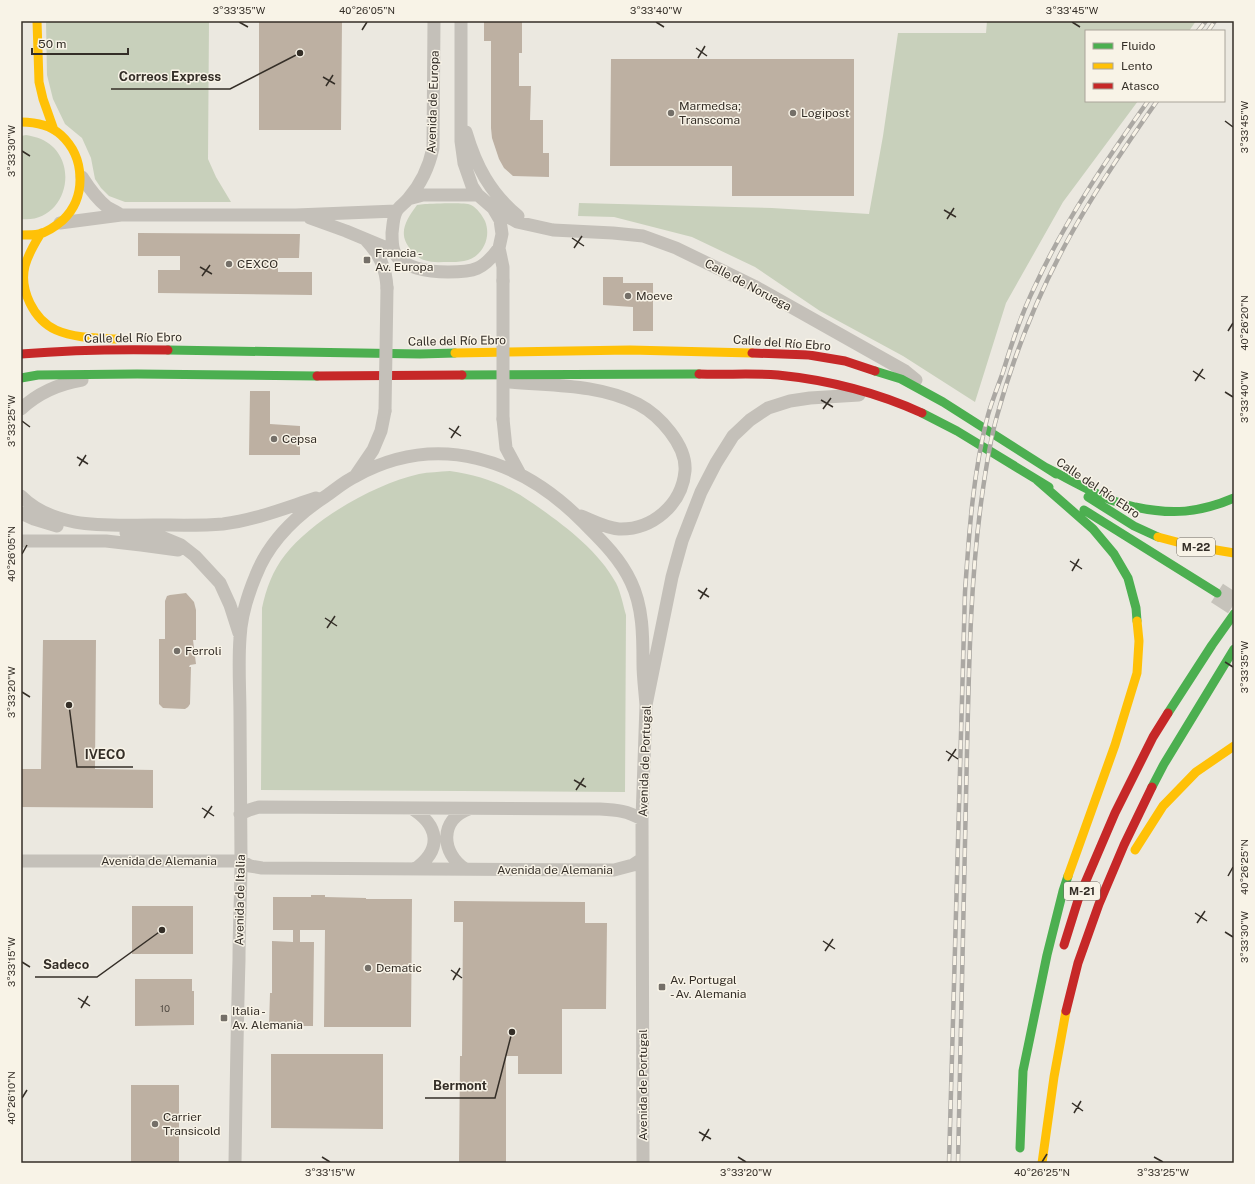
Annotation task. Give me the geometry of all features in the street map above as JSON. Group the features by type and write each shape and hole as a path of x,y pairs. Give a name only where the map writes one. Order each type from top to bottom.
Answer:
{"main road":[{"path":"37,21 39,82 43,99 54,130"},
{"path":"21,122 37,123 54,130 68,142 78,158 82,177 79,194 72,210 60,223 41,234 21,235"},
{"path":"41,234 30,253 24,270 24,282 27,294 36,314 62,333 90,338 258,350"},
{"name":"Calle del Río Ebro","path":"21,354 139,349 420,354 630,350 771,352 809,355 845,361 901,379 943,402 1045,467 1101,507 1134,526 1158,537"},
{"name":"Calle del Río Ebro","path":"21,378 38,375 137,374 418,376 624,374 777,376 824,382 879,395 931,417 1037,480 1084,510 1134,531 1158,537"},
{"path":"1045,467 1112,501 1143,509 1176,513 1190,512 1207,508 1234,498"},
{"path":"1037,480 1093,529 1114,554 1128,578 1136,608 1139,641 1137,673 1115,745 1063,891 1047,955 1024,1071 1020,1152 1032,1072 1037,1051"},
{"path":"1084,510 1217,593"},
{"name":"M-22","path":"1158,537 1192,546 1234,553"},
{"name":"M-21","path":"1062,951 1079,897 1115,813 1153,737 1212,645 1234,614"},
{"name":"M-21","path":"1042,1163 1054,1077 1066,1013 1078,963 1099,904 1124,845 1164,764 1233,650"},
{"path":"1192,720 1234,665"},
{"path":"1132,857 1164,806 1196,772 1234,746"},
{"path":"1054,1077 1076,1010"}],"street":[{"name":"Avenida de Europa","path":"408,200 423,179 430,163 433,148 434,21"},
{"path":"296,215 321,222 364,238 394,252 401,261 432,272 468,272 482,267 492,258 499,248 502,234 500,220 493,208 478,195 472,186 464,163 461,141 461,21"},
{"name":"Calle de Noruega","path":"461,97 466,131 473,154 488,183 504,203 532,225"},
{"path":"82,177 99,199 108,207 122,215"},
{"path":"387,288 394,252 392,240 396,211 408,200 423,195 478,195"},
{"name":"Calle de Noruega","path":"493,208 517,222 553,230 643,236 676,248 754,286 905,371 943,402"},
{"path":"60,223 122,215 296,215 396,211"},
{"path":"355,476 373,450 381,431 386,411 386,274 380,260 364,238"},
{"path":"499,248 503,267 503,419 506,448 520,474"},
{"path":"21,409 46,390 69,382 137,374"},
{"path":"418,376 591,388 619,396 648,410 658,418 670,432 682,454 685,470 675,501 655,520 632,528 618,529 605,526 574,513"},
{"name":"Avenida de Portugal","path":"643,1163 642,819 646,705 672,577 682,541 701,492 716,463 733,436 750,420 768,408 790,401 845,395 879,395"},
{"path":"240,637 248,595 262,562 270,548 289,526 309,507 355,476 392,461 430,454 456,455 482,459 520,474 541,487 574,513 607,546 632,582 637,596 644,635 643,666 646,705"},
{"path":"21,496 39,511 69,521 84,524 177,525 222,524 250,519 329,493"},
{"path":"21,512 34,519 58,526 82,530 139,534 164,538 181,546 195,556 220,583 230,604 240,637"},
{"path":"21,541 106,541 172,549 195,556"},
{"name":"Avenida de Italia","path":"235,1163 241,861 240,637"},
{"path":"240,814 259,807 615,809 627,811 642,819"},
{"path":"411,808 421,814 429,822 434,838 430,854 422,864 415,869"},
{"path":"465,869 452,857 448,847 447,837 451,822 460,813 471,808"},
{"name":"Avenida de Alemania","path":"21,861 241,861 250,866 262,868 614,870 633,865 642,860"}],"green space":[{"path":"46,21 209,21 208,159 216,177 231,202 125,202 109,196 95,179 91,158 82,138 65,124 53,99 47,75"},
{"path":"987,21 1196,21 1190,30 1085,30 1085,102 1137,102 1063,202 1006,303 975,402 903,356 820,311 755,267 692,237 614,217 578,216 579,203 772,208 869,214 883,136 898,33 986,33"},
{"path":"26,135 41,139 54,148 62,160 65,174 64,188 59,201 49,211 37,218 21,219 21,136"},
{"path":"467,204 475,208 484,219 487,227 486,240 480,252 470,259 458,262 430,262 419,258 407,245 404,228 406,222 417,205"},
{"path":"450,471 474,476 505,487 541,509 583,542 601,561 616,583 626,615 625,792 261,790 262,608 268,587 277,567 285,555 297,542 328,516 346,505 383,486 402,479 423,473"}],"building":[{"path":"259,21 342,21 341,130 259,130"},
{"path":"484,21 522,21 522,53 519,53 519,86 531,86 530,120 543,120 543,153 549,153 549,177 513,176 504,168 499,159 492,138 491,128 491,41 484,41"},
{"path":"611,59 854,59 854,196 732,196 732,166 610,166"},
{"name":"CEXCO","path":"138,233 300,234 299,258 278,258 278,272 312,272 312,295 158,293 158,270 180,270 180,256 138,256"},
{"path":"603,277 623,277 623,283 653,283 653,331 633,331 633,307 603,305"},
{"path":"250,391 270,391 270,424 300,426 300,455 249,455"},
{"name":"Ferroli","path":"186,593 194,602 196,610 196,640 193,640 196,664 190,665 189,667 191,667 190,704 185,709 163,708 159,704 159,639 165,639 165,601 167,596"},
{"path":"43,640 96,640 95,769 153,770 153,808 21,807 21,769 41,769"},
{"name":"Dematic","path":"311,895 366,899 412,899 411,1027 324,1027 325,930 300,930 300,942 314,942 313,1026 269,1026 270,993 272,993 272,941 293,942 293,930 273,930 273,897 311,897"},
{"path":"454,901 585,902 585,923 607,923 606,1009 562,1009 562,1074 518,1074 518,1056 506,1056 506,1163 459,1163 460,1056 462,1056 463,922 454,922"},
{"path":"132,906 193,906 193,954 132,954"},
{"path":"135,979 192,979 192,991 194,991 194,1025 135,1026"},
{"path":"271,1054 383,1054 383,1129 271,1128"},
{"name":"Carrier Transicold","path":"131,1085 179,1085 179,1163 131,1163"}],"tunnel":[{"path":"1217,593 1234,604"}],"railway":[{"path":"1199,30 1206,21"},
{"path":"1209,30 1215,21"},
{"path":"949,1163 965,592 970,525 979,458 990,410 1026,305 1060,236 1102,167 1147,102"},
{"path":"958,1163 971,628 977,534 989,448 997,416 1019,347 1048,279 1090,201 1156,102"}],"traffic: fast":[{"path":"168,350 420,354 455,353"},
{"path":"875,371 901,379 943,402 1056,474"},
{"path":"21,378 38,375 137,374 317,376"},
{"path":"462,375 699,374"},
{"path":"922,413 957,431 1049,487"},
{"path":"1045,467 1086,489 1111,500 1148,510 1173,512 1197,510 1234,498"},
{"path":"1037,480 1093,529 1114,554 1128,578 1136,608 1137,621"},
{"path":"1088,497 1134,526 1158,537"},
{"path":"1084,510 1217,593"},
{"path":"1168,713 1234,614"},
{"path":"1152,787 1164,764 1234,649"},
{"path":"1020,1148 1023,1071 1047,955 1068,876"}],"traffic: slow":[{"path":"37,21 39,82 43,99 54,130"},
{"path":"21,122 42,125 61,135 75,154 79,165 80,177 76,200 71,211 63,220 42,233 35,235 21,235"},
{"path":"41,233 28,257 24,275 26,294 35,312 48,325 63,333 85,337 116,339"},
{"path":"455,353 630,350 752,353"},
{"path":"1158,537 1192,546 1234,553"},
{"path":"1068,876 1115,745 1137,673 1139,641 1137,621"},
{"path":"1135,850 1163,806 1196,772 1234,746"},
{"path":"1042,1163 1054,1077 1066,1011"}],"traffic: jam":[{"path":"21,354 94,350 168,350"},
{"path":"752,353 809,355 845,361 875,371"},
{"path":"699,374 768,374 815,380 869,393 922,413"},
{"path":"317,376 462,375"},
{"path":"1064,945 1079,897 1115,813 1153,737 1168,713"},
{"path":"1066,1011 1078,963 1099,904 1124,845 1152,787"}],"place":[{"name":"Correos Express","path":"300,53"},
{"name":"Marmedsa; Transcoma","path":"671,113"},
{"name":"Logipost","path":"793,113"},
{"name":"Francia - Av. Europa","path":"367,260"},
{"name":"CEXCO","path":"229,264"},
{"name":"Moeve","path":"628,296"},
{"name":"Cepsa","path":"274,439"},
{"name":"Ferroli","path":"177,651"},
{"name":"IVECO","path":"69,705"},
{"name":"Sadeco","path":"162,930"},
{"name":"Dematic","path":"368,968"},
{"name":"Av. Portugal - Av. Alemania","path":"662,987"},
{"name":"Italia - Av. Alemania","path":"224,1018"},
{"name":"Bermont","path":"512,1032"},
{"name":"Carrier Transicold","path":"155,1124"}]}
